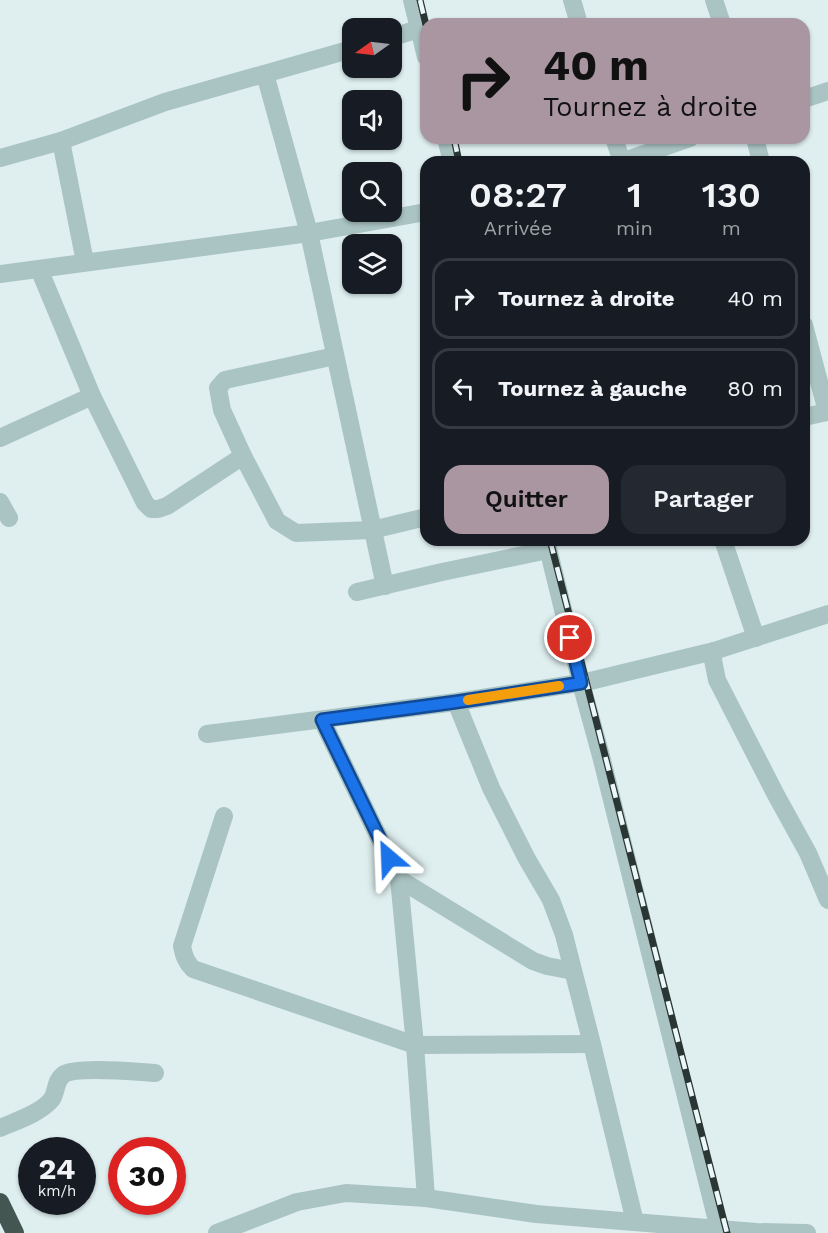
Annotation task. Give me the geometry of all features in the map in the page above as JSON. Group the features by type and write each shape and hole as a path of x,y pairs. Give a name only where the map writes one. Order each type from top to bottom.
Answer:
{"highway":[{"path":"0,1202 15,1233"}],"street":[{"path":"412,0 420,33"},
{"path":"572,0 577,18"},
{"path":"714,0 720,18"},
{"path":"402,34 419,29"},
{"path":"0,158 61,141 165,102 342,52"},
{"path":"265,74 309,233 385,586"},
{"path":"810,97 828,91"},
{"path":"61,141 85,262"},
{"path":"639,156 673,144"},
{"path":"0,274 309,233 420,213"},
{"path":"39,269 92,396 145,503 151,509 167,506 243,456"},
{"path":"810,348 827,412 810,416"},
{"path":"335,356 225,380 218,388 222,410 277,521 296,533 372,530 420,518"},
{"path":"0,438 92,396"},
{"path":"0,501 9,518"},
{"path":"357,592 543,546"},
{"path":"547,546 720,1231"},
{"path":"725,546 756,638"},
{"path":"207,734 456,702 581,683 714,651 828,614"},
{"path":"714,651 713,660 717,680 808,853 828,900"},
{"path":"456,702 491,788 551,900 564,935 635,1222"},
{"path":"322,720 399,879 416,1045 426,1198"},
{"path":"224,816 183,946 184,957 192,969 416,1045 592,1044"},
{"path":"399,879 533,961 573,971"},
{"path":"0,1128 45,1107 54,1097 58,1080 66,1073 94,1070 155,1073"},
{"path":"217,1233 297,1202 346,1193 426,1198 536,1214 720,1231 807,1233"}],"railway":[{"path":"420,0 424,18"},
{"path":"455,144 458,156"},
{"path":"552,546 727,1233"}],"slow traffic":[{"path":"468,700 559,686"}],"route":[{"path":"389,858 322,720 581,683 570,638"}]}
